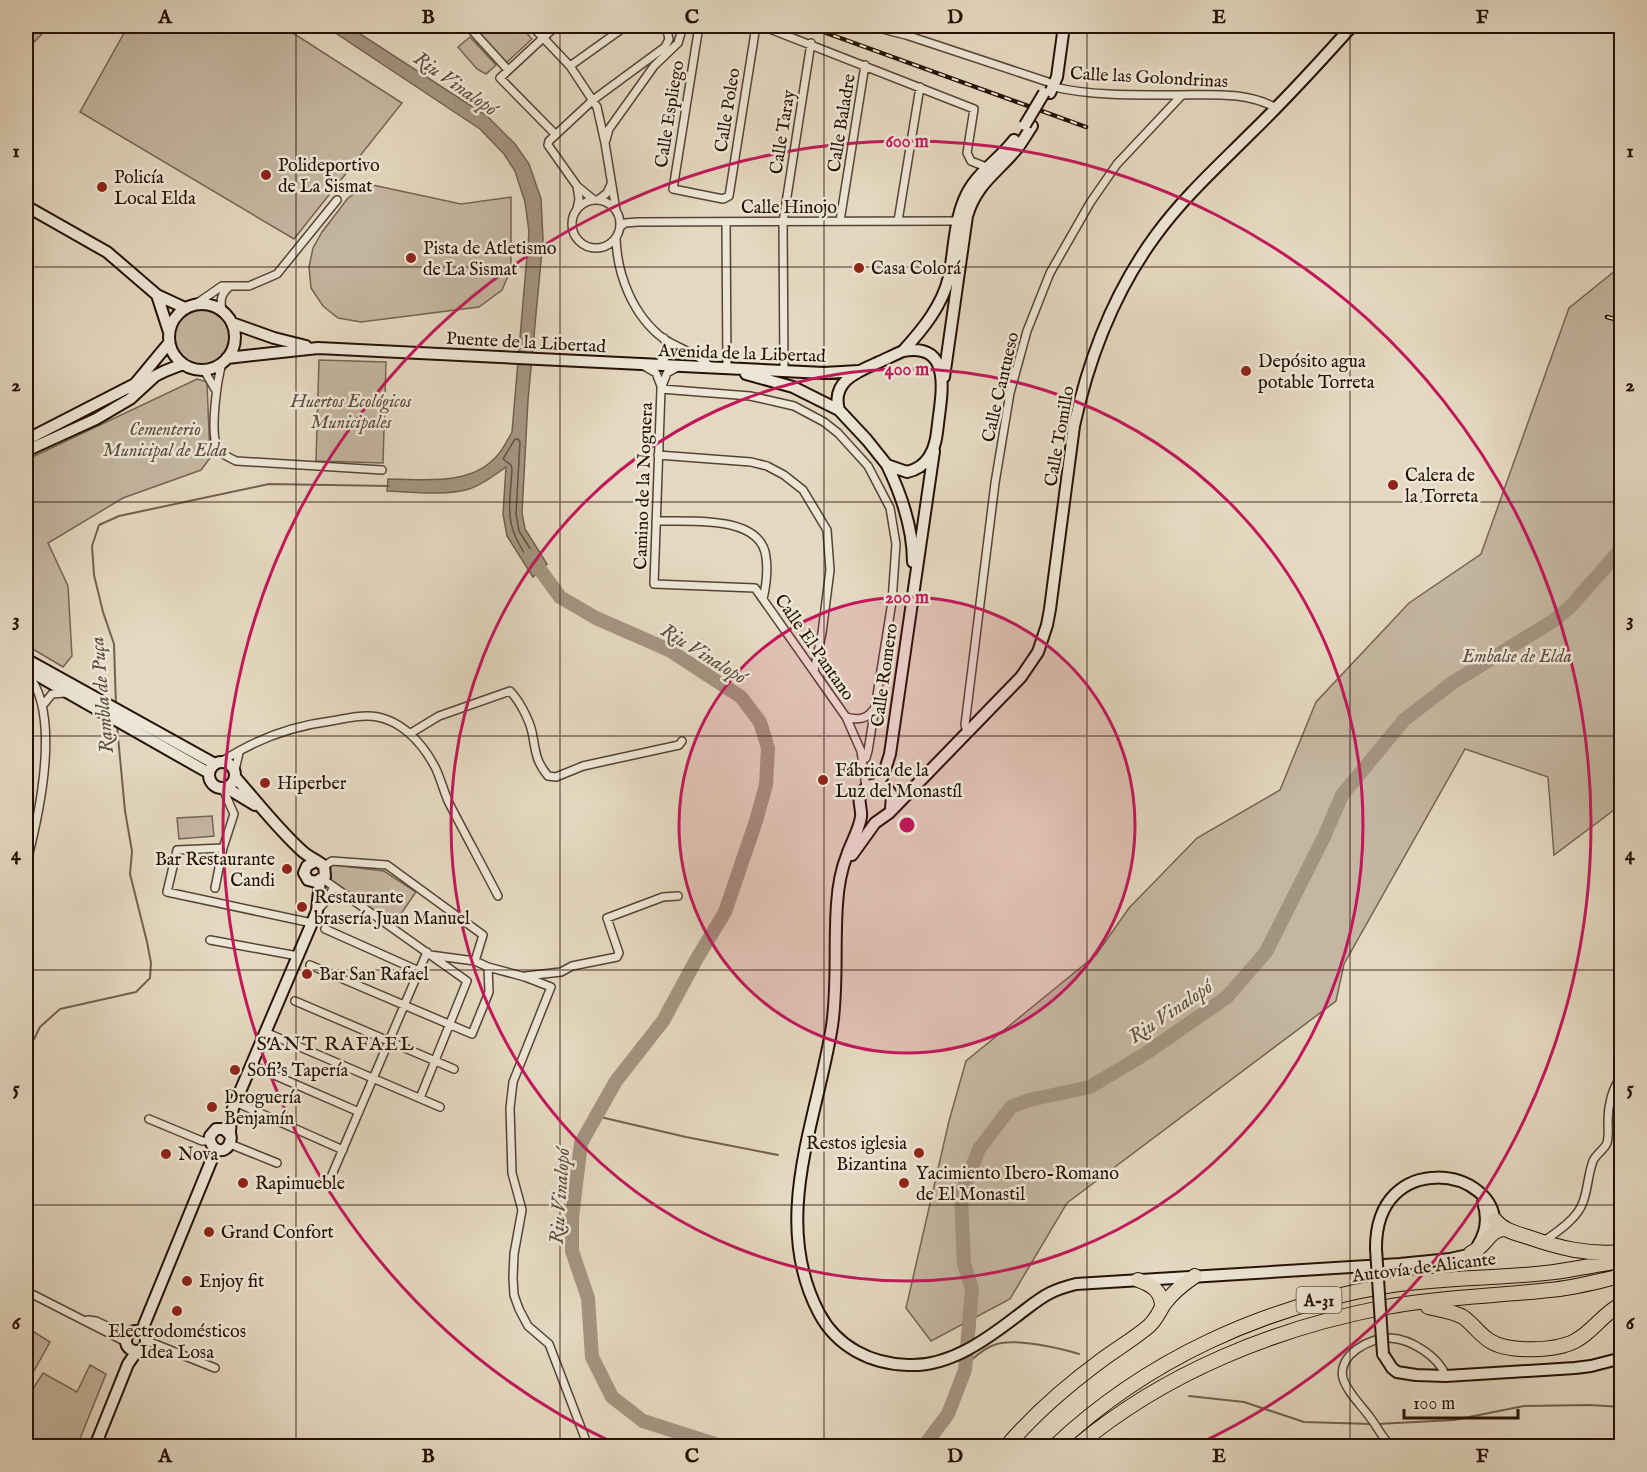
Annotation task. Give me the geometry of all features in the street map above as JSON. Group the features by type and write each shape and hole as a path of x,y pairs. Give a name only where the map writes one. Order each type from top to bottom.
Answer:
{"highway":[{"path":"1467,1255 1483,1246 1498,1227 1542,1242 1579,1251 1622,1252"},
{"name":"Autovía de Alicante","path":"1055,1446 1127,1388 1156,1369 1200,1345 1252,1322 1293,1308 1330,1297 1388,1286 1553,1272 1622,1261"},
{"path":"1007,1446 1036,1415 1089,1369 1147,1328 1183,1283 1195,1276"},
{"name":"Autovía de Alicante","path":"1077,1446 1143,1399 1212,1362 1261,1341 1324,1321 1388,1307 1553,1290 1622,1276"},
{"path":"1138,1280 1157,1290 1162,1307"},
{"path":"1414,1304 1450,1311 1464,1318 1491,1342 1507,1348 1542,1348 1574,1342 1584,1336 1613,1308 1622,1304"}],"main road":[{"path":"1049,89 1056,26"},
{"path":"903,351 924,327 946,288 955,266 971,202 987,179 1019,146 1028,125 1049,89 1064,26"},
{"name":"Calle Tomillo","path":"891,809 1021,676 1038,652 1050,609 1074,426 1095,350 1117,298 1141,256 1173,213 1276,108 1352,26"},
{"path":"718,368 781,383 805,392 839,410 887,465 902,471 912,471 924,463 935,445 958,221 964,200 986,167 1028,125"},
{"path":"26,206 107,252 157,295 185,308"},
{"path":"157,295 165,317 172,351 183,364 193,369 204,370 224,360 318,348"},
{"path":"26,440 135,384 169,338 171,322 185,308 196,304 214,306 222,310 232,322 274,338 318,348"},
{"path":"224,360 235,341 232,322"},
{"name":"Puente de la Libertad","path":"318,348 624,363"},
{"path":"839,410 837,399 840,388 848,378 859,370 903,351 918,350 932,356 940,369 943,384"},
{"name":"Avenida de la Libertad","path":"624,363 824,373 859,370"},
{"path":"26,451 96,419 130,399 155,376 183,364"},
{"name":"Calle Romero","path":"890,791 890,754 935,445"},
{"name":"Calle Romero","path":"887,465 901,497 911,533 912,601"},
{"path":"26,659 106,709 125,727 215,766 231,765 259,808 326,873 318,881 317,907 312,923 234,1105 95,1446"},
{"path":"26,670 66,693 106,709 126,714 215,766"},
{"name":"Calle Romero","path":"871,785 883,776 890,754"},
{"path":"215,766 212,784 225,788 259,808"},
{"path":"225,788 234,783 235,774"},
{"name":"Calle Tomillo","path":"890,791 905,789 914,784"},
{"path":"842,873 857,847 891,809 893,802 890,791 871,785 860,795 859,825 842,873 837,903 836,992 832,1026 802,1161 799,1188 798,1233 802,1266 814,1303 822,1319 852,1350 874,1359 909,1365 926,1365 952,1358 1002,1328 1040,1299 1076,1284 1366,1266 1467,1255 1482,1240 1487,1220 1484,1206 1477,1192"},
{"path":"861,810 868,816 881,818"},
{"path":"315,864 305,876 318,881"},
{"path":"219,1146 224,1129 216,1129 234,1105"},
{"path":"1498,1227 1489,1202 1459,1181 1442,1177 1426,1178 1408,1184 1392,1197 1382,1211 1376,1230 1383,1354 1387,1363 1397,1372 1416,1376 1446,1376 1575,1368 1622,1358"}],"street":[{"path":"424,26 426,28 436,26"},
{"path":"468,26 508,70"},
{"path":"532,26 570,66 593,100 599,115 620,226 616,238 617,260 623,281 641,314 664,338 718,368 726,222"},
{"path":"555,134 500,78 542,36 556,26"},
{"path":"570,66 626,26"},
{"path":"616,210 611,205 596,200 577,186 548,145 549,141 593,100 664,47 669,39 666,26"},
{"path":"605,143 609,129 654,66 678,43 683,26"},
{"name":"Calle Espliego","path":"699,26 673,189 727,198"},
{"name":"Calle Poleo","path":"727,198 756,26"},
{"path":"762,26 811,43 974,109 967,153 971,161 986,167"},
{"name":"Calle las Golondrinas","path":"871,26 906,35 1049,89 1079,93 1231,96 1276,108"},
{"path":"906,35 908,26"},
{"name":"Calle Taray","path":"784,370 783,222 811,43"},
{"name":"Calle Baladre","path":"840,222 865,65"},
{"path":"898,221 920,87"},
{"name":"Calle Cantueso","path":"967,732 965,725 995,483 1010,393 1027,331 1050,273 1090,203 1117,164 1182,95"},
{"path":"599,115 604,120 615,122"},
{"path":"577,209 607,193 611,184"},
{"path":"577,186 579,199 572,224 576,238 582,244 592,248 605,247 616,238"},
{"path":"196,304 222,286 249,286 277,274 338,200"},
{"name":"Calle Hinojo","path":"620,226 625,223 638,222 958,221"},
{"path":"605,247 617,260"},
{"path":"222,310 223,293 229,287"},
{"path":"656,365 668,349 664,338"},
{"path":"224,360 215,389 215,438 223,454 236,460 382,470"},
{"path":"643,365 656,373 661,388"},
{"path":"661,388 667,373 681,366"},
{"path":"204,370 215,389"},
{"path":"661,388 750,396 794,406 824,422 838,433 868,466 890,508 896,544 892,602 868,751 866,758 862,761"},
{"name":"Camino de la Noguera","path":"654,584 661,388"},
{"path":"658,455 752,462 767,466 803,490 827,530 830,570 822,633 814,671"},
{"path":"656,521 711,522 739,526 757,537 766,555 766,584 763,599"},
{"name":"Calle El Pantano","path":"654,584 755,588 846,717 857,740 871,785"},
{"path":"26,670 39,690 43,705 43,785 26,865"},
{"path":"411,733 438,716 510,691 515,696 532,730 535,755 548,776 556,777 583,766 679,745 682,741"},
{"path":"43,705 52,694 66,693"},
{"path":"846,717 858,720 869,716 875,707"},
{"path":"215,766 233,754 284,730 311,723 369,716 391,722 411,733 436,768 461,827 498,896"},
{"path":"235,774 239,753"},
{"path":"215,888 223,848 234,814 225,788"},
{"path":"26,831 34,831"},
{"path":"223,848 177,849 167,892 312,923"},
{"path":"315,864 332,861 387,866 483,935 476,961"},
{"path":"318,881 334,886 466,981 420,1098"},
{"path":"317,907 321,908 334,886"},
{"path":"525,977 561,972 572,966 617,957 619,953 607,918 663,897 678,896"},
{"path":"325,929 419,971"},
{"path":"210,940 298,956"},
{"path":"428,954 476,961 551,987 513,1082 510,1108 512,1173 522,1210 514,1254 514,1295 528,1326 549,1344 588,1446"},
{"path":"331,1178 428,954"},
{"path":"310,965 472,1034 489,992 488,966"},
{"path":"295,1001 454,1069"},
{"path":"265,1032 440,1107"},
{"path":"251,1065 359,1112"},
{"path":"1542,1242 1561,1228 1580,1209 1596,1155 1608,1141 1608,1116 1613,1089 1622,1076"},
{"path":"234,1105 343,1149"},
{"path":"149,1119 202,1141 278,1163"},
{"path":"26,1291 85,1319 96,1321 139,1340 215,1368"},
{"path":"1391,1446 1347,1388 1342,1372 1348,1356 1377,1339 1401,1340 1428,1354 1443,1369 1446,1376"}],"green space":[{"path":"26,26 50,26 26,50"},
{"name":"Polideportivo de La Sismat","path":"128,26 282,26 402,103 294,239 80,112"},
{"path":"472,26 520,26 532,39 506,63"},
{"path":"470,37 496,65 486,74 477,69 458,47"},
{"name":"Pista de Atletismo de La Sismat","path":"368,184 461,204 511,197 511,269 502,290 479,307 361,322 338,318 323,306 311,288 309,267 313,248 322,232 348,198"},
{"name":"Embalse de Elda","path":"1621,266 1621,807 1554,855 1548,777 1465,749 1344,964 1336,1001 1067,1203 1010,1299 931,1341 906,1308 949,1121 966,1061 1096,955 1129,908 1197,838 1280,790 1316,702 1409,603 1481,554 1569,308"},
{"path":"197,310 207,310 217,314 225,322 229,337 225,352 217,360 207,364 197,364 187,360 179,352 175,342 175,332 179,322 187,314"},
{"name":"Huertos Ecológicos Municipales","path":"319,360 386,362 383,463 316,461"},
{"name":"Cementerio Municipal de Elda","path":"197,379 207,382 210,458 201,470 123,498 48,543 68,586 72,656 63,667 26,645 26,460"},
{"path":"212,816 214,836 179,839 177,818"},
{"path":"334,865 384,871 416,892 394,924 328,879 329,867"},
{"path":"26,1327 50,1342 26,1385"},
{"path":"90,1365 106,1374 77,1446 26,1446 26,1400 43,1373 77,1392"}],"water":[{"path":"325,26 348,26 487,116 515,144 529,164 541,199 543,239 528,400 522,513 525,529 547,564 533,577 507,536 503,514 506,467 479,485 460,491 428,493 387,491 388,479 430,480 471,474 483,468 497,456 512,432 529,232 525,202 515,171 504,154 480,129"}],"waterway":[{"name":"Rambla de Puça","path":"116,706 114,644 94,575 92,546 99,525 119,516 269,484 389,486"},
{"name":"Riu Vinalopó","path":"924,1446 948,1414 965,1370 972,1289 964,1264 961,1195 979,1149 1011,1107 1029,1100 1090,1087 1145,1054 1227,997 1266,952 1324,837 1342,795 1404,720 1452,683 1553,621 1570,607 1622,548"},
{"name":"Riu Vinalopó","path":"530,556 560,597 596,618 669,650 741,697 760,722 768,748 766,785 725,912 663,1021 616,1081 581,1143 572,1218 572,1251 588,1298 592,1357 612,1397 643,1421 721,1446"},
{"name":"Rambla de Puça","path":"26,1195 31,1177 30,1113 26,1082 27,1053 40,1027 60,1009 136,992 150,978 151,963 147,942 130,874 132,851 125,811 117,726"},
{"path":"596,1116 778,1155"},
{"path":"966,1364 987,1348 1012,1342 1036,1344 1079,1354"},
{"path":"1189,1396 1244,1402 1304,1422 1371,1424"},
{"path":"1377,1424 1454,1420 1524,1406 1622,1407"}],"railway":[{"path":"807,26 1086,127"},
{"path":"1607,317 1622,321"}],"place":[{"name":"Polideportivo de La Sismat","path":"266,175"},
{"name":"Policía Local Elda","path":"102,187"},
{"name":"Pista de Atletismo de La Sismat","path":"411,258"},
{"name":"Casa Colorá","path":"859,268"},
{"name":"Depósito agua potable Torreta","path":"1246,371"},
{"name":"Calera de la Torreta","path":"1393,485"},
{"name":"Fábrica de la Luz del Monastíl","path":"823,780"},
{"name":"Hiperber","path":"265,783"},
{"name":"Bar Restaurante Candi","path":"287,869"},
{"name":"Restaurante brasería Juan Manuel","path":"302,907"},
{"name":"Bar San Rafael","path":"307,974"},
{"name":"Sofi's Tapería","path":"235,1070"},
{"name":"Droguería Benjamín","path":"212,1107"},
{"name":"Restos iglesia Bizantina","path":"919,1153"},
{"name":"Nova","path":"166,1154"},
{"name":"Rapimueble","path":"243,1183"},
{"name":"Yacimiento Ibero-Romano de El Monastil","path":"904,1183"},
{"name":"Grand Confort","path":"209,1232"},
{"name":"Enjoy fit","path":"187,1281"},
{"name":"Electrodomésticos Idea Losa","path":"177,1311"}],"district":[{"name":"SANT RAFAEL","path":"336,1043"}]}
